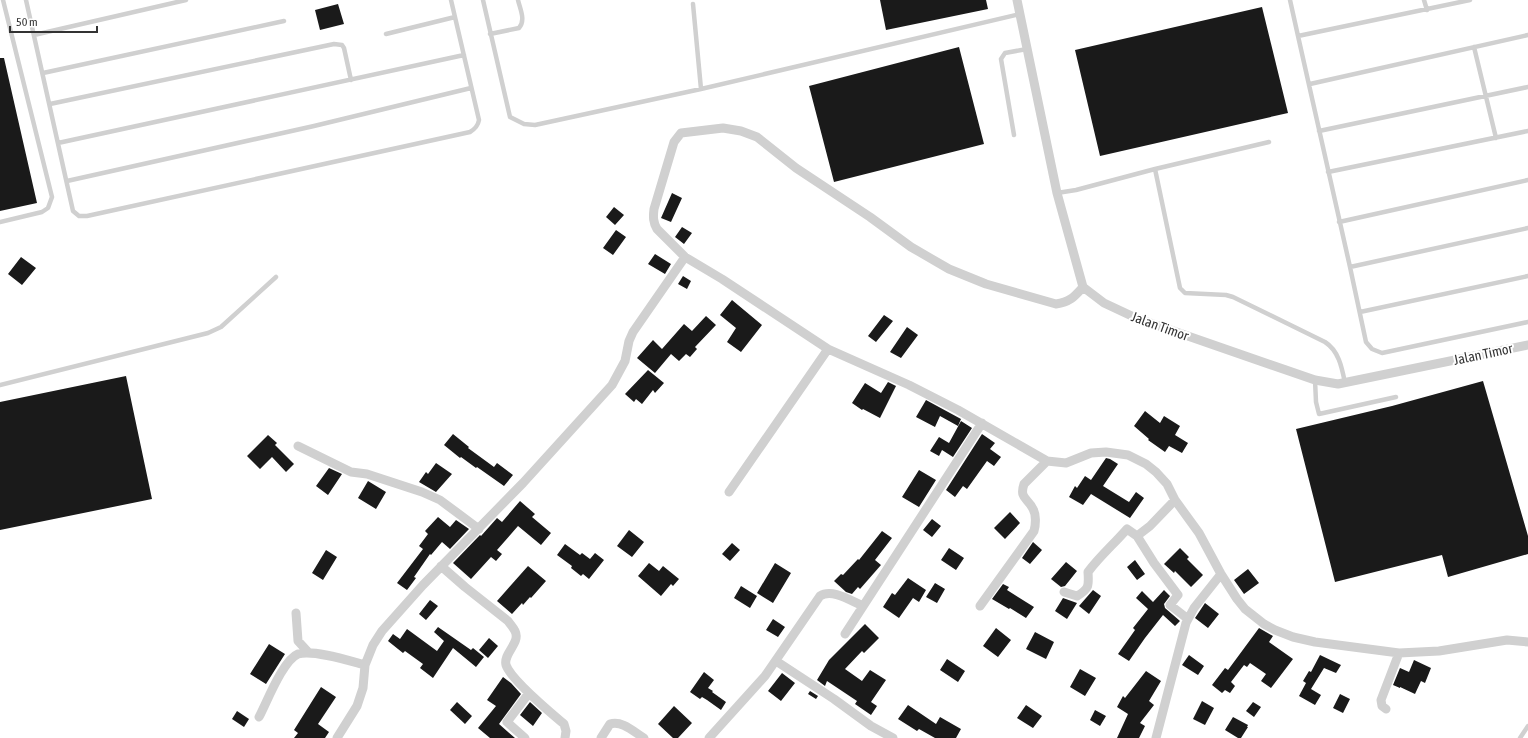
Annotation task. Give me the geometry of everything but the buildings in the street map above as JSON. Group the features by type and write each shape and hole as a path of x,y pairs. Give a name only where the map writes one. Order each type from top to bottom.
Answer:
{"street":[{"path":"1017,0 1057,193 1083,287 1066,303 1056,304 986,284 949,269 911,247 870,217 796,168 757,137 741,131 722,128 681,133 677,137 654,209 654,225 684,257 722,279 828,349 909,385 1047,461 1066,463 1090,453 1106,452 1128,455 1146,464 1167,484 1176,500 1199,533 1221,574 1246,609 1264,624 1275,630 1293,637 1315,642 1399,653 1439,651 1507,640 1528,642"},
{"path":"337,738 357,706 363,688 365,665 373,645 382,631 441,566 479,529 534,471 612,385 625,361 629,341 633,332 684,257"},
{"name":"Jalan Timor","path":"1083,287 1104,303 1136,318 1315,380 1338,384 1528,345"},
{"path":"729,492 828,349"},
{"path":"845,634 982,424"},
{"path":"298,446 351,472 367,474 422,492 440,500 479,529"},
{"path":"980,606 1034,531 1033,508 1024,499 1023,486 1047,461"},
{"path":"1137,536 1150,526 1176,500"},
{"path":"1064,592 1077,596 1085,591 1089,583 1088,572 1099,558 1127,529 1137,536 1154,563 1178,595 1170,605 1188,619"},
{"path":"441,566 508,621 515,630 515,641 506,663 510,673 529,693 564,724 566,731 565,738"},
{"path":"1156,738 1188,619 1194,608 1221,574"},
{"path":"709,738 765,676 820,596 823,594 832,593 863,606"},
{"path":"296,613 298,641 309,653"},
{"path":"259,717 284,667 298,654 309,653 365,665"},
{"path":"1386,708 1382,706 1381,700 1399,653"},
{"path":"776,661 834,699 887,737"},
{"path":"525,738 507,722 529,693"},
{"path":"601,738 610,724 616,722 644,738"}],"lane":[{"path":"0,222 42,212 48,208 52,197 3,0"},
{"path":"26,0 73,211 79,216 87,216 470,132 478,125 479,120 451,0"},
{"path":"34,35 186,0"},
{"path":"483,0 510,117 524,124 535,125 1020,14"},
{"path":"490,34 519,28 522,25 523,20 518,0"},
{"path":"1290,0 1310,84 1366,342 1372,349 1382,353 1528,322"},
{"path":"1424,0 1427,10"},
{"path":"1298,36 1470,0"},
{"path":"693,4 701,88"},
{"path":"386,34 455,17"},
{"path":"43,73 284,21"},
{"path":"1310,84 1528,35"},
{"path":"50,104 334,44 342,45 344,48 351,80"},
{"path":"1474,47 1496,138"},
{"path":"1014,135 1001,59 1006,53 1027,49"},
{"path":"58,143 464,55"},
{"path":"1319,131 1528,87"},
{"path":"67,181 314,126 471,88"},
{"path":"1328,172 1528,131"},
{"path":"1057,193 1076,190 1155,169 1269,142"},
{"path":"1155,169 1180,288 1182,291 1185,293 1226,295 1233,297 1325,342 1334,350 1342,367 1345,383"},
{"path":"1339,222 1528,180"},
{"path":"1350,267 1528,228"},
{"path":"1360,312 1528,276"},
{"path":"0,385 208,333 221,327 276,277"},
{"path":"1315,380 1316,402 1319,414 1396,397"},
{"path":"1520,738 1528,726"}]}
